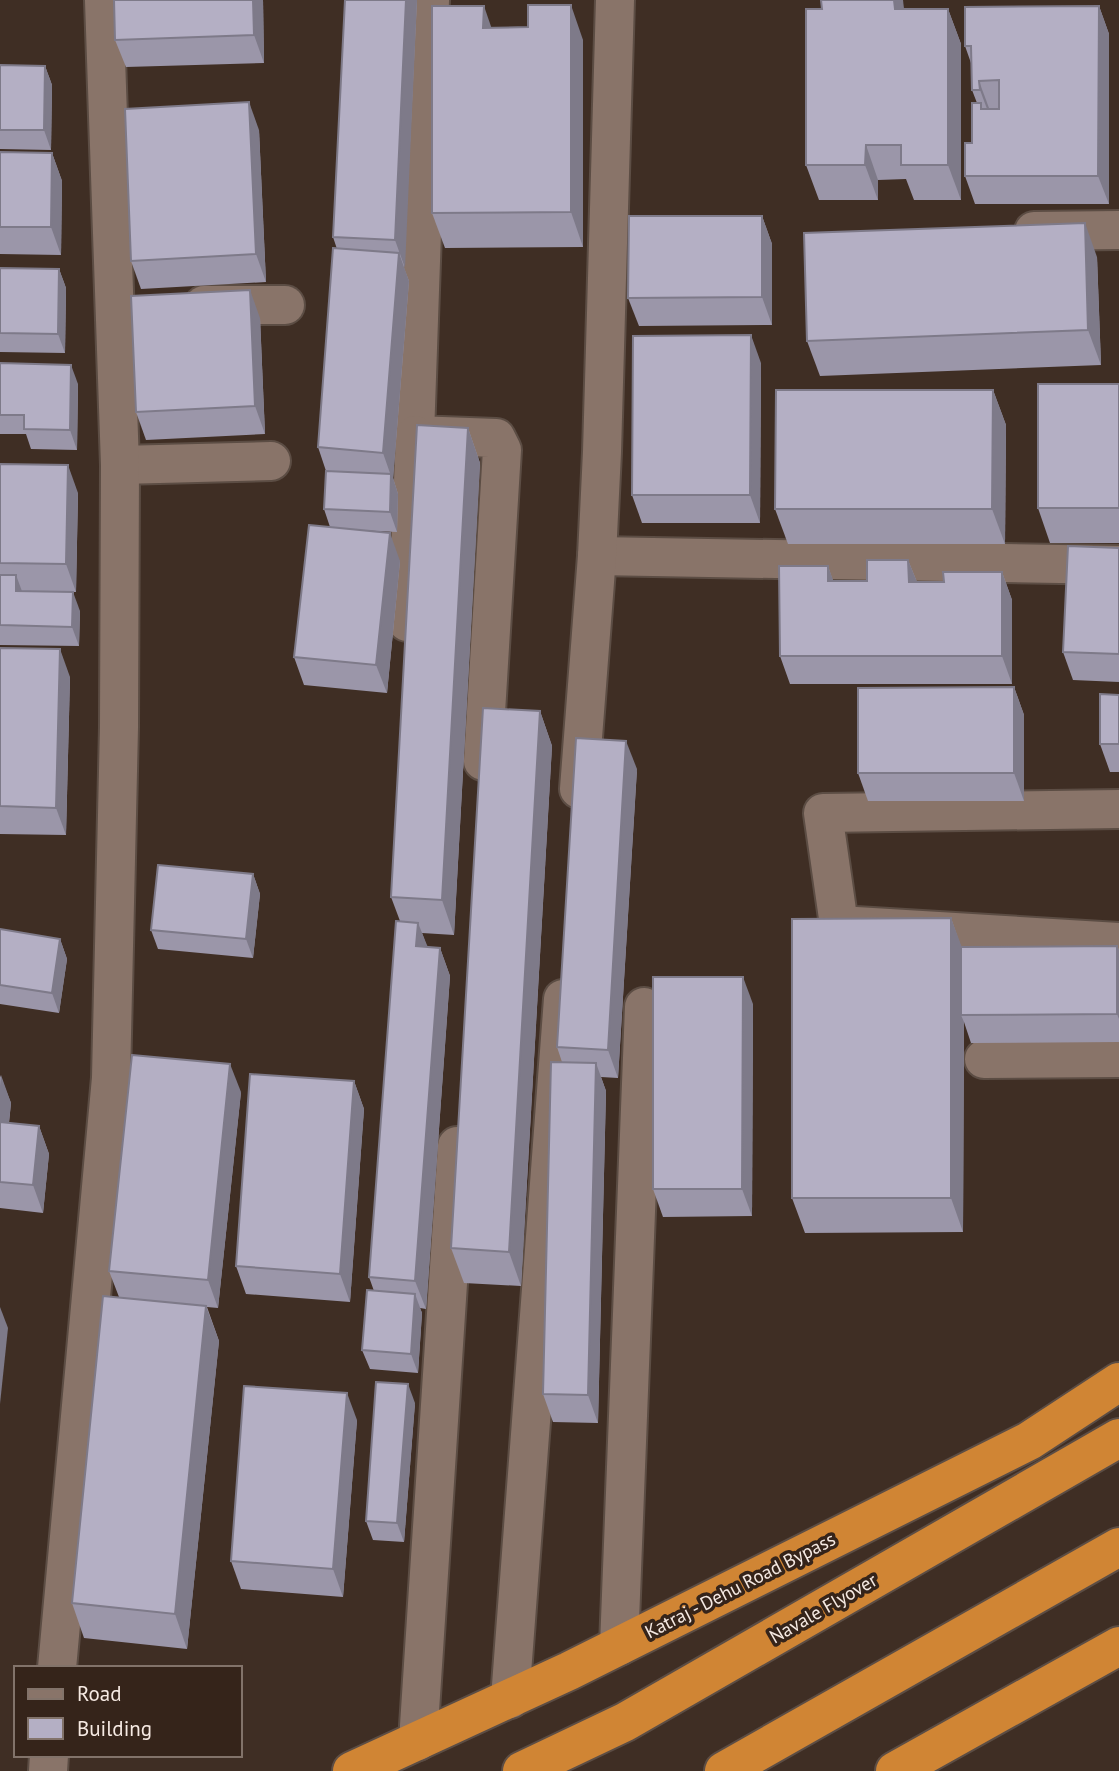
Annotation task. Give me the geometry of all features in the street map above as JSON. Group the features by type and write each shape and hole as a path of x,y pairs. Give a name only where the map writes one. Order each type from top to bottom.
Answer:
{"highway":[{"name":"Katraj - Dehu Road Bypass","path":"352,1771 619,1646 1029,1441 1119,1382"},
{"name":"Navale Flyover","path":"522,1771 625,1722 1119,1438"},
{"path":"724,1771 1119,1547"},
{"path":"895,1771 1119,1646"}],"street":[{"path":"57,1666 111,1078 119,727 120,465 104,0"},
{"path":"405,662 430,0"},
{"path":"576,823 597,556 603,438 615,0"},
{"path":"997,232 1119,230"},
{"path":"115,305 285,305"},
{"path":"415,435 496,438 502,450 480,797"},
{"path":"120,465 271,461"},
{"path":"597,556 1119,565"},
{"path":"1119,809 823,813 839,925 1119,942"},
{"path":"510,1699 566,962"},
{"path":"619,1646 644,1007"},
{"path":"984,1059 1119,1058"},
{"path":"418,1741 459,1116"}],"building":[{"path":"114,0 253,0 254,35 115,40"},
{"path":"345,0 406,0 395,240 333,237"},
{"path":"821,0 894,0 895,9 948,9 948,165 901,165 901,145 866,145 865,165 806,165 806,9 822,9"},
{"path":"528,5 571,5 571,212 432,213 432,6 484,6 483,28 528,27"},
{"path":"1099,6 1098,176 965,176 965,143 972,143 972,103 981,103 981,109 999,109 999,80 979,81 980,90 972,90 971,46 965,46 965,7"},
{"path":"0,65 45,66 44,130 0,130"},
{"path":"249,102 256,254 131,261 125,109"},
{"path":"0,152 52,153 51,227 0,227"},
{"path":"629,216 762,216 762,297 628,298"},
{"path":"1085,223 1088,330 807,341 804,233"},
{"path":"333,248 399,253 383,453 318,447"},
{"path":"0,268 59,269 58,334 0,333"},
{"path":"250,290 255,406 136,412 131,296"},
{"path":"751,335 750,495 632,495 633,336"},
{"path":"0,363 71,365 70,430 24,429 24,415 0,415"},
{"path":"1038,384 1119,384 1119,508 1038,508"},
{"path":"776,390 993,390 992,509 775,509"},
{"path":"417,425 468,428 442,900 391,897"},
{"path":"0,464 68,465 66,564 0,563"},
{"path":"326,471 391,474 390,512 324,509"},
{"path":"309,525 390,533 376,665 294,657"},
{"path":"1068,546 1119,548 1119,654 1063,652"},
{"path":"867,560 908,560 909,582 944,582 943,572 1002,572 1002,656 780,656 779,566 828,566 828,581 867,581"},
{"path":"0,575 16,575 16,591 73,592 72,627 0,625"},
{"path":"0,648 60,649 56,808 0,806"},
{"path":"1014,687 1014,773 858,773 858,688"},
{"path":"1100,694 1119,695 1119,744 1100,744"},
{"path":"483,708 540,711 509,1252 451,1248"},
{"path":"576,738 626,741 608,1050 557,1047"},
{"path":"158,865 253,874 246,939 151,930"},
{"path":"951,918 951,1198 792,1198 792,919"},
{"path":"396,921 418,923 416,946 440,948 415,1281 369,1277"},
{"path":"0,929 60,939 52,993 0,985"},
{"path":"1117,946 1117,1014 961,1015 961,947"},
{"path":"653,977 743,977 742,1189 653,1189"},
{"path":"132,1055 230,1064 208,1280 109,1271"},
{"path":"551,1062 596,1063 588,1395 543,1394"},
{"path":"250,1074 354,1081 340,1274 236,1266"},
{"path":"0,1122 39,1126 33,1185 0,1182"},
{"path":"367,1290 415,1294 411,1354 362,1350"},
{"path":"103,1296 206,1306 175,1614 72,1603"},
{"path":"376,1382 408,1384 397,1523 366,1521"},
{"path":"244,1386 347,1393 333,1569 231,1561"}]}
